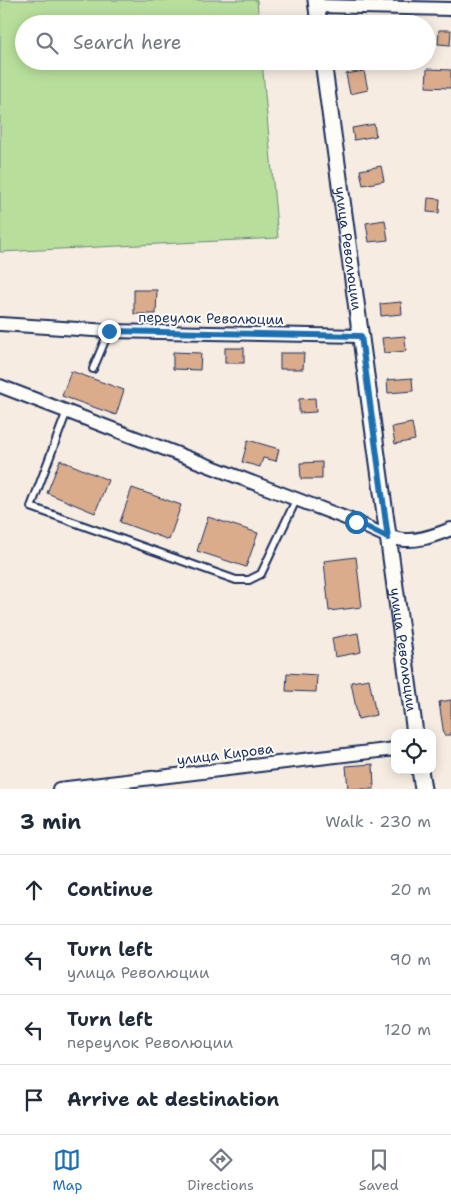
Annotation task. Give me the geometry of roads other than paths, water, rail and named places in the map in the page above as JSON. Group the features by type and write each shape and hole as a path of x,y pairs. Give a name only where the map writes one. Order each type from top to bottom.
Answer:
{"street":[{"path":"316,3 451,9"},
{"name":"улица Революции","path":"324,70 414,729"},
{"name":"переулок Революции","path":"0,324 109,331 361,336"},
{"path":"0,386 356,522 388,538 408,542 429,538 451,529"},
{"name":"улица Кирова","path":"59,789 391,749"},
{"path":"421,774 423,789"}],"lane":[{"path":"93,369 109,331"},
{"path":"67,411 31,507 236,580 249,580 261,574 296,500"}]}
